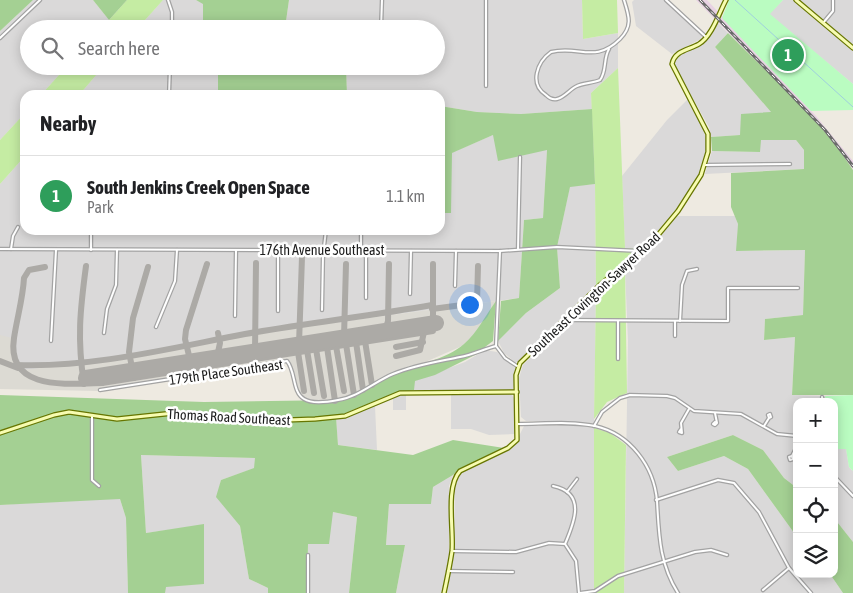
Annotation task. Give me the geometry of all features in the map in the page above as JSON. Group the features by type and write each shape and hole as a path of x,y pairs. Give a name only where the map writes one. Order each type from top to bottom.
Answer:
{"street":[{"path":"0,38 40,0"},
{"path":"168,0 172,12 172,20"},
{"path":"381,20 382,0"},
{"path":"486,0 486,86"},
{"path":"609,49 586,53 566,50 551,52 538,68 537,85 543,94 552,99 557,99 577,86 600,80 604,74 604,61 609,49 629,28 630,20 624,0"},
{"path":"666,0 706,37 726,0"},
{"path":"796,0 853,48"},
{"path":"822,23 832,11 834,0"},
{"name":"Southeast Covington-Sawyer Road","path":"444,593 452,551 452,489 460,471 514,444 518,437 516,392 518,367 523,359 601,284 643,251 678,211 696,184 705,165 708,147 707,132 672,66 675,56 699,44 706,37"},
{"path":"169,90 170,75"},
{"path":"518,249 520,157"},
{"path":"705,165 790,164"},
{"path":"11,249 12,236 18,227"},
{"path":"91,235 91,250"},
{"path":"322,310 326,235"},
{"path":"361,235 361,250"},
{"name":"176th Avenue Southeast","path":"0,249 500,251 557,247 643,251"},
{"path":"51,341 56,250"},
{"path":"104,333 107,309 116,285 117,250"},
{"path":"156,327 175,280 177,250"},
{"path":"235,316 236,250"},
{"path":"278,250 278,311"},
{"path":"366,250 366,298"},
{"path":"410,294 411,251"},
{"path":"455,286 456,251"},
{"path":"500,251 496,346 505,358 518,367"},
{"path":"680,321 682,285 687,271 697,269"},
{"path":"565,320 728,321 728,288 798,288"},
{"path":"618,321 618,358"},
{"path":"675,321 675,336"},
{"name":"179th Place Southeast","path":"100,390 287,362 292,367 299,395 305,400 313,402 338,400 353,395 392,375 429,361 462,357 496,346"},
{"name":"Thomas Road Southeast","path":"0,432 69,412 117,420 174,413 260,421 341,417 400,393 516,392"},
{"path":"594,426 602,412 612,402 625,396 672,397 689,409 698,412 741,414 776,434 793,436"},
{"path":"681,429 681,423 689,409"},
{"path":"715,413 715,422"},
{"path":"92,416 92,480 99,486"},
{"path":"764,426 768,418"},
{"path":"518,424 594,426 623,439 637,452 648,468 656,500 657,532 663,563 678,593"},
{"path":"567,492 577,479"},
{"path":"656,500 712,481 724,480 734,483 759,512 790,568 811,593"},
{"path":"838,480 853,496"},
{"path":"553,486 567,492 572,498 575,514 564,544"},
{"path":"452,551 516,552 554,542 564,544 576,561 580,593 595,591 618,576 707,550 727,555"},
{"path":"308,555 308,593"},
{"path":"762,590 790,568"},
{"path":"448,571 513,572"}],"shaded area":[{"path":"33,0 93,0 109,20 20,20 20,75 59,75 45,90 20,90 20,118 0,140 0,31"},
{"path":"163,0 196,0 203,3 203,20 145,20"},
{"path":"289,0 582,0 583,39 618,33 618,68 591,93 592,109 521,114 477,112 445,107 445,90 347,90 346,75 445,75 445,20 286,20"},
{"path":"634,0 665,0 702,36 701,39 672,54 636,26 632,2"},
{"path":"696,0 707,0 816,116 853,161 853,169 833,141 811,116"},
{"path":"783,0 853,0 853,45 847,41 847,45 853,51 853,84 769,14"},
{"path":"716,21 728,33 715,47 772,113 740,135 711,137 709,127 674,65 680,54 701,44"},
{"path":"96,75 218,75 218,90 83,90"},
{"path":"688,99 702,125 706,138 706,154 700,172 680,206 657,234 641,249 625,249 622,176 667,120"},
{"path":"493,135 547,150 543,218 524,220 519,298 294,328 86,363 0,373 0,184 20,162 20,235 445,235 445,213 451,213 451,153"},
{"path":"760,140 796,140 804,150 804,169 705,174 712,151 760,152"},
{"path":"595,184 596,286 518,362 515,362 504,353 498,341 526,313 560,288 557,247 570,186"},
{"path":"677,216 735,216 738,224 737,251 805,250 803,315 765,319 764,340 795,337 792,395 825,396 825,398 793,398 793,485 784,478 763,450 733,435 667,457 678,471 724,456 748,469 793,531 793,578 833,578 843,593 624,593 628,341 625,269 651,247"},
{"path":"596,292 594,423 526,421 521,417 519,378 523,365"},
{"path":"496,301 474,335 462,346 338,400 313,402 305,400 299,395 292,367 287,361 99,391 0,389 0,335 16,339 15,362 22,370 86,363 294,328"},
{"path":"485,350 497,352 515,368 514,386 511,394 514,398 516,434 489,435 471,429 451,429 451,394 406,395 406,410 393,410 393,399 375,406 377,450 338,445 336,419 395,396 414,393 414,381 465,362"},
{"path":"576,425 594,428 594,593 447,593 454,548 455,484 461,473 514,446 524,426"},
{"path":"838,449 846,449 849,467 853,471 853,542 838,523"},
{"path":"141,455 256,458 255,468 221,480 217,497 240,526 249,579 268,588 268,593 165,593 165,587 204,525 146,533"},
{"path":"453,475 449,486 449,554 442,593 396,593 405,545 386,545 389,504 431,504 433,487"},
{"path":"83,499 120,499 126,518 128,593 0,593 0,505"},
{"path":"333,512 357,517 349,593 307,593 308,544"}],"green space":[{"path":"0,0 33,0 0,31"},
{"path":"93,0 127,0 109,20"},
{"path":"127,0 163,0 145,20 109,20"},
{"path":"196,0 289,0 286,20 203,20 203,4"},
{"path":"582,0 617,0 618,33 583,39"},
{"path":"729,0 783,0 770,14 853,84 853,110 811,111 722,18"},
{"path":"728,33 810,115 826,133 853,170 853,395 792,395 795,337 764,340 765,319 803,315 805,250 736,251 738,224 731,207 731,173 804,169 804,150 796,140 761,140 760,152 712,151 711,137 740,135 741,114 771,112 715,47"},
{"path":"618,68 625,248 641,249 596,286 595,184 591,93"},
{"path":"59,75 96,75 83,90 45,90"},
{"path":"218,75 346,75 347,90 218,90"},
{"path":"445,107 477,112 521,114 592,109 595,184 570,187 557,247 560,288 526,313 498,341 501,301 519,298 524,220 543,218 547,150 498,161 493,135 452,153 451,213 445,213"},
{"path":"20,118 20,162 0,184 0,140"},
{"path":"625,269 627,393 607,402 594,419 596,292"},
{"path":"496,301 493,341 485,347 485,350 435,375 415,381 414,390 392,394 336,417 338,445 413,455 453,440 504,448 459,469 453,475 433,487 431,504 389,504 386,545 405,545 396,593 349,593 357,517 333,512 329,544 308,544 307,593 268,593 268,588 249,579 240,526 216,497 221,480 254,468 255,458 141,455 146,533 204,524 204,584 166,587 165,593 128,593 126,518 120,499 0,505 0,395 204,402 338,400 393,374 440,358 457,349 473,335"},
{"path":"853,395 853,471 849,467 846,449 838,449 838,398 825,398 825,396"},
{"path":"594,428 610,433 626,445 624,593 594,593"},
{"path":"733,435 763,450 784,478 793,485 793,531 748,469 724,456 678,471 667,457"},
{"path":"838,523 853,542 853,593 843,593 833,578 838,578"}],"waterway":[{"path":"735,0 853,107"}],"taxiway":[{"path":"299,344 302,257"},
{"path":"255,351 256,263"},
{"path":"192,368 185,339 186,330 207,264"},
{"path":"344,337 346,264"},
{"path":"385,331 388,321 389,264"},
{"path":"100,376 102,383 433,331 433,264"},
{"path":"84,384 80,325 86,266"},
{"path":"432,309 477,303 478,266"},
{"path":"45,267 29,270 24,278 14,338 14,355 19,368 29,376 42,381 72,384 102,383"},
{"path":"134,378 129,352 133,318 148,267"},
{"path":"16,365 73,363 131,356 268,330 432,305"},
{"path":"396,356 420,350 424,332"},
{"path":"217,357 220,343 218,333"},
{"path":"365,341 372,385"},
{"path":"356,342 363,390"},
{"path":"396,347 423,342"},
{"path":"346,344 354,395"},
{"path":"336,346 344,391"},
{"path":"327,347 335,401"},
{"path":"316,349 324,396"},
{"path":"307,350 314,393"},
{"path":"298,352 304,391"},
{"path":"0,361 18,368"}],"runway":[{"path":"86,378 436,323"}],"railway":[{"path":"700,0 825,130 853,166"}],"place":[{"name":"South Jenkins Creek Open Space","path":"788,55"}]}
